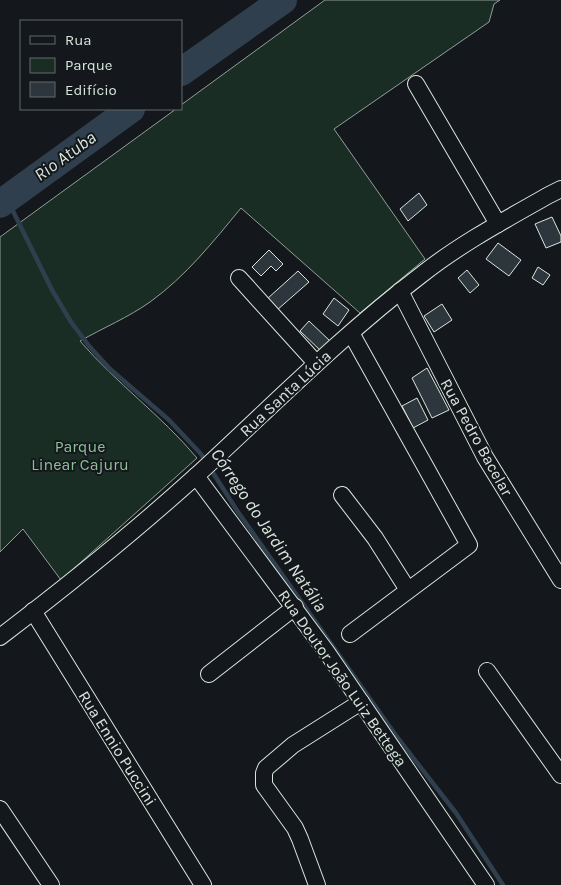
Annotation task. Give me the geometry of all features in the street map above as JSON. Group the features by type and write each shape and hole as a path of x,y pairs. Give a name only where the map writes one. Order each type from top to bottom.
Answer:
{"street":[{"path":"416,84 498,224"},
{"name":"Rua Santa Lúcia","path":"0,637 122,540 196,476 316,363 400,291 444,257 561,189"},
{"path":"238,278 316,363"},
{"name":"Rua Pedro Bacelar","path":"400,291 485,457 561,580"},
{"path":"350,634 469,545 351,333"},
{"name":"Rua Doutor João Luiz Bettega","path":"196,476 295,607 486,885"},
{"path":"342,495 375,538 408,590"},
{"path":"209,674 295,607"},
{"name":"Rua Ennio Puccini","path":"33,612 203,885"},
{"path":"487,671 561,775"},
{"path":"317,885 295,828 264,785 264,774 266,768 293,745 361,702"},
{"path":"0,809 51,885"}],"green space":[{"name":"Parque Linear Cajuru","path":"325,0 500,0 494,4 489,22 334,129 425,259 360,313 241,208 198,258 163,292 133,313 80,341 108,371 169,427 197,458 61,580 23,529 0,552 0,237 175,110 182,110 182,104"}],"building":[{"path":"419,193 427,205 408,221 400,209"},
{"path":"552,217 561,236 561,242 546,248 535,224"},
{"path":"498,243 521,260 509,276 486,259"},
{"path":"269,250 283,264 276,271 271,266 261,276 252,267"},
{"path":"538,267 550,275 543,285 532,278"},
{"path":"467,270 479,285 470,293 458,278"},
{"path":"298,271 309,282 277,310 267,299"},
{"path":"334,298 349,310 338,326 323,314"},
{"path":"442,304 452,320 434,332 424,316"},
{"path":"309,321 330,341 321,351 300,331"},
{"path":"427,368 449,410 432,418 412,378"},
{"path":"417,398 428,420 413,428 402,406"}],"waterway":[{"name":"Rio Atuba","path":"182,71 283,0"},
{"name":"Rio Atuba","path":"0,204 130,110"},
{"name":"Córrego do Jardim Natália","path":"7,199 52,290 71,322 110,369 169,420 201,454 238,512 397,737 456,813 503,885"}]}
